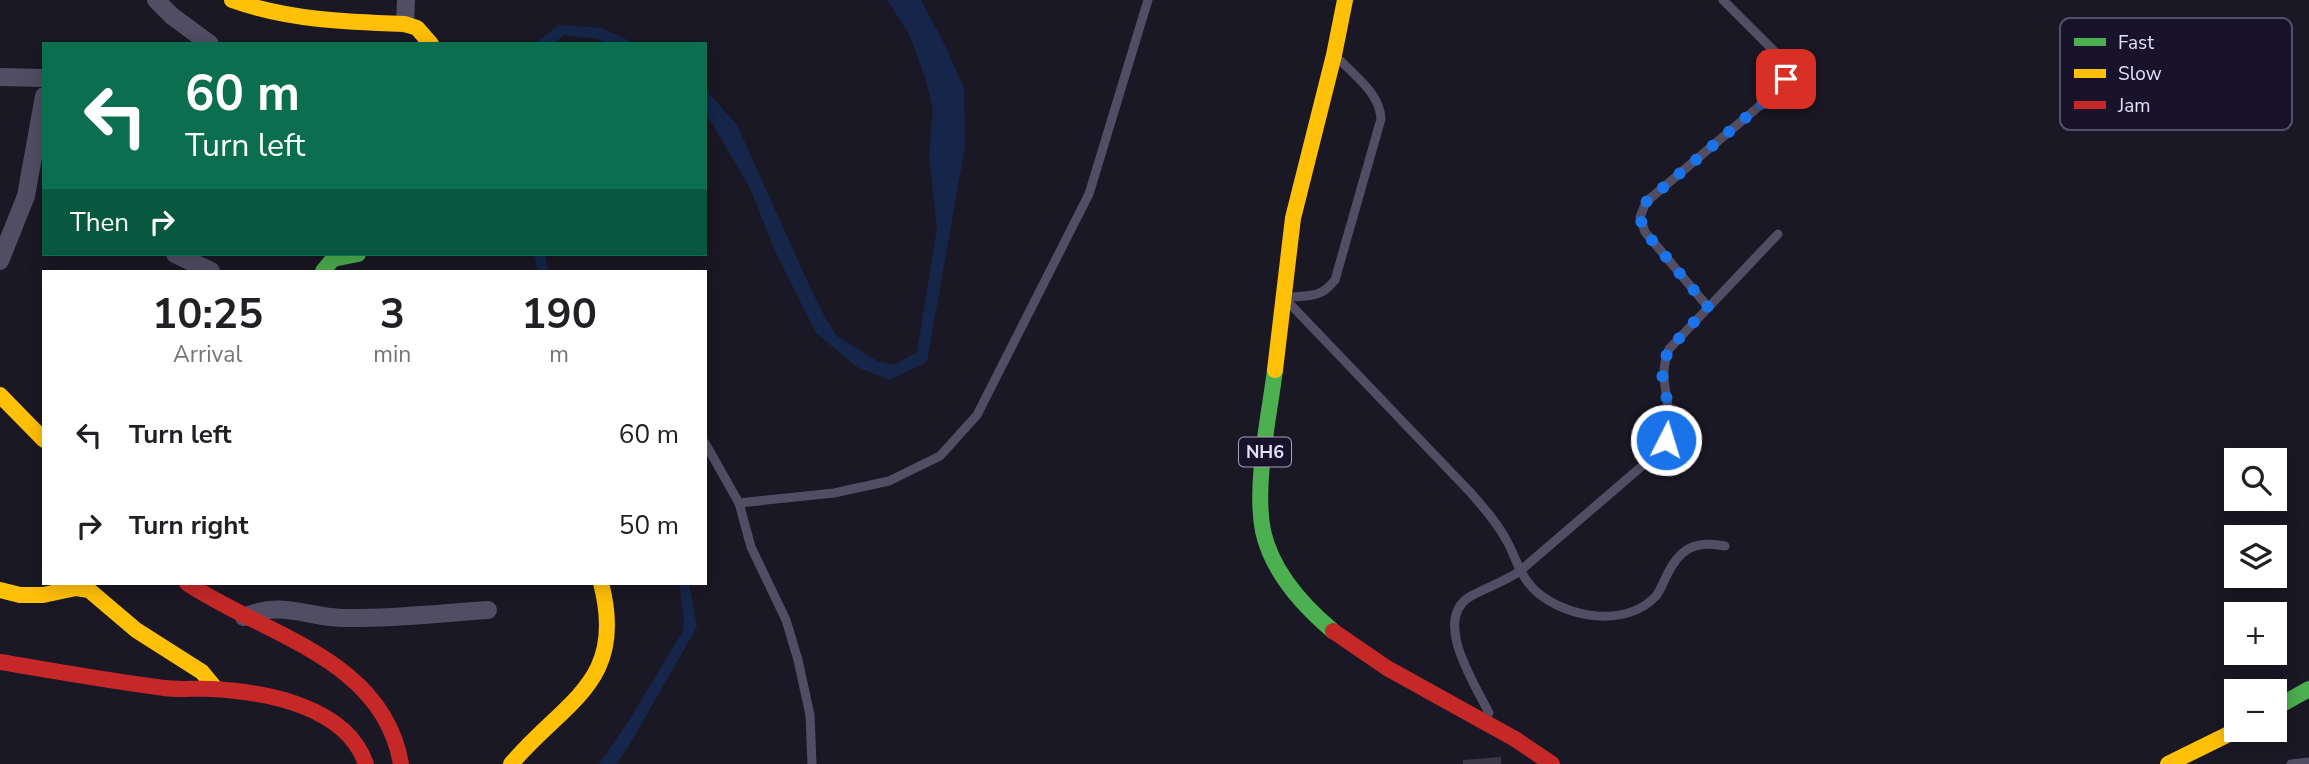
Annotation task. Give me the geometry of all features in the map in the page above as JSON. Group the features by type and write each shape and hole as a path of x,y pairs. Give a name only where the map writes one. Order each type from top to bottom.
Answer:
{"main road":[{"path":"232,0 260,12 327,20 405,24 417,28 429,42"},
{"name":"NH6","path":"1345,0 1335,54 1301,178 1293,218 1262,486 1264,532 1272,556 1284,578 1307,609 1331,631 1358,651 1496,726 1552,764"},
{"path":"322,264 339,256"},
{"path":"0,395 42,438"},
{"path":"190,585 244,617 296,642 356,682 375,701 392,729 401,764"},
{"path":"510,764 525,747 574,704 597,677 608,633 606,601 602,585"},
{"path":"0,590 20,595 43,595 76,588 89,590 136,630 202,672 216,689"},
{"path":"0,662 166,688 243,692 313,712 348,733 366,764"},
{"path":"2287,701 2309,689"},
{"path":"2168,764 2191,757 2224,738"}],"street":[{"path":"156,0 172,16 207,42"},
{"path":"405,24 406,0"},
{"path":"0,77 42,78"},
{"path":"0,261 26,196 42,107"},
{"path":"179,256 209,270"},
{"path":"244,617 260,610 277,608 340,618 488,610"}],"lane":[{"path":"739,503 834,493 890,481 940,456 978,415 1089,194 1148,0"},
{"path":"1708,307 1645,232 1640,218 1646,202 1782,87 1786,79 1786,71 1774,51 1723,0"},
{"path":"1283,297 1320,294 1328,290 1335,280 1381,119 1376,98 1335,54"},
{"path":"1496,726 1458,647 1453,626 1457,610 1469,597 1520,571 1656,454 1666,440 1669,428 1670,416 1662,374 1669,349 1778,234"},
{"path":"1283,297 1470,492 1503,536 1520,571 1536,592 1558,607 1582,615 1618,615 1645,605 1657,595 1677,557 1690,547 1709,543 1725,546"},
{"path":"707,447 739,503 751,547 786,620 810,715 812,764"},
{"path":"2291,764 2309,762"}],"water":[{"path":"887,0 921,0 964,89 965,146 927,362 890,380 857,367 816,333 775,251 750,188 707,115 707,91 737,125 809,285 837,336 877,361 894,365 917,352 937,228 929,154 933,109 925,77 908,32"},
{"path":"559,25 602,28 632,42 604,42 563,35 557,42 537,42"},
{"path":"534,256 545,256 548,270 538,270"},
{"path":"679,585 689,585 697,627 627,749 616,764 599,764 683,631"}],"building":[{"path":"1501,757 1501,764 1463,764 1463,760"}],"traffic: fast":[{"path":"324,270 333,259 348,256"},
{"path":"1275,370 1261,472 1263,531 1273,560 1290,587 1333,631"},
{"path":"2287,701 2309,689"}],"traffic: slow":[{"path":"232,0 296,16 405,24 417,28 429,42"},
{"path":"1275,370 1293,218 1345,0"},
{"path":"0,395 42,438"},
{"path":"511,764 570,705 586,687 598,667 606,644 607,617 601,585"},
{"path":"0,590 20,595 43,595 76,588 89,590 136,630 202,672 216,689"},
{"path":"2168,764 2224,736"}],"traffic: jam":[{"path":"190,585 316,653 346,674 371,698 390,728 401,764"},
{"path":"1333,631 1387,668 1515,739 1552,764"},
{"path":"0,662 164,688 233,691 279,699 302,706 341,728 356,744 366,764"}],"route":[{"path":"1666,440 1670,416 1662,374 1664,362 1669,349 1708,307 1645,232 1641,224 1641,211 1646,202 1782,87 1786,79"}]}
